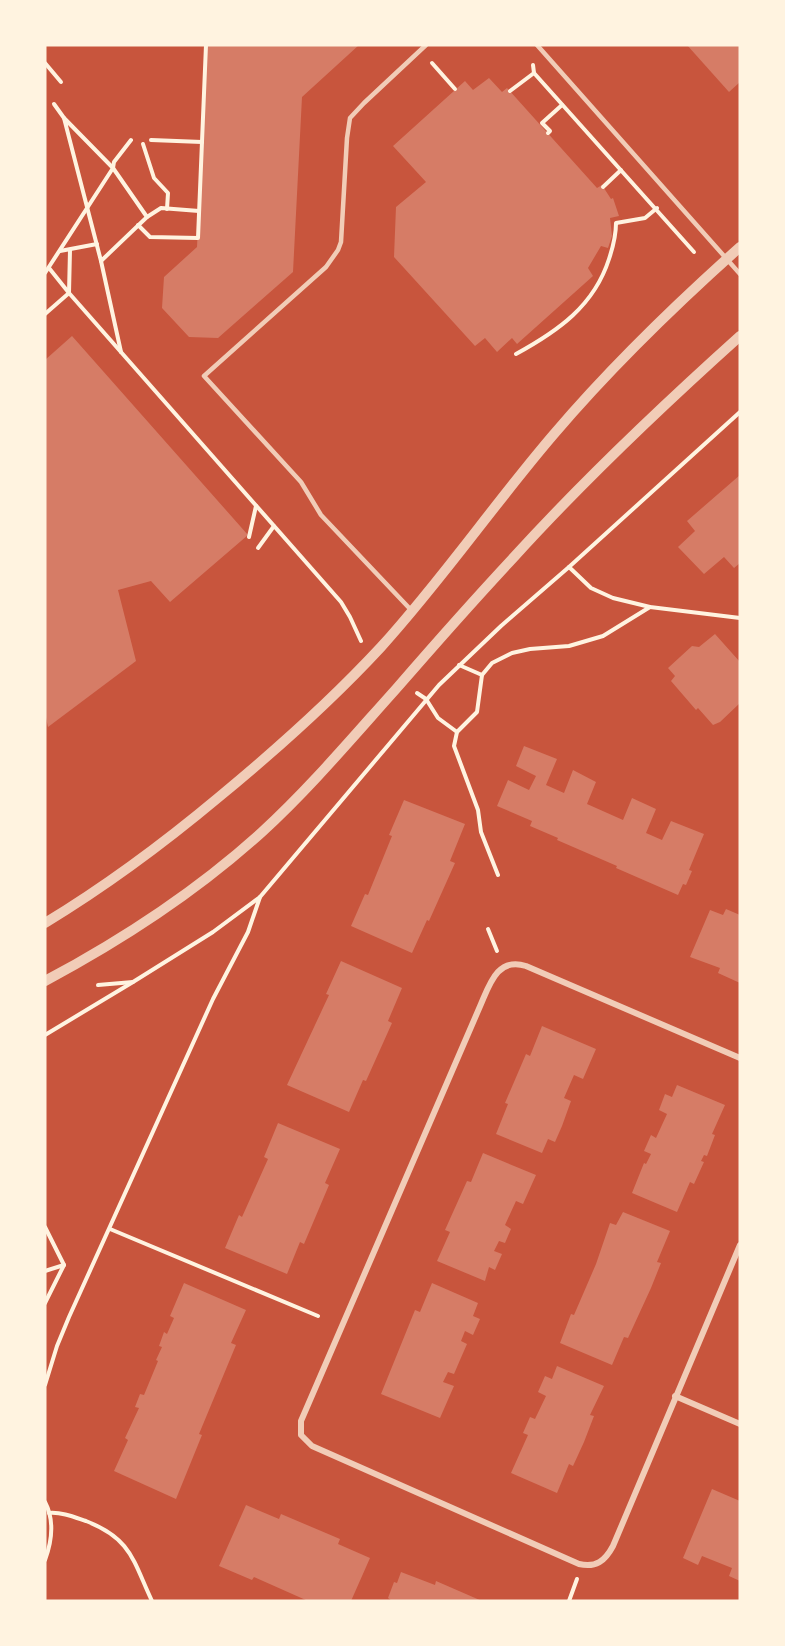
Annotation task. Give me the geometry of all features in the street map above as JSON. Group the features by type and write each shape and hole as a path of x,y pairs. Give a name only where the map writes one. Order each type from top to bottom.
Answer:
{"street":[{"path":"45,923 128,868 267,757 344,685 412,611 554,434 655,325 740,247"},
{"path":"45,981 92,956 181,897 278,817 359,731 572,494 640,427 740,336"},
{"path":"740,1058 526,966 514,964 503,967 494,975 480,1004 302,1421 301,1435 312,1446 579,1564 591,1566 603,1561 610,1551 740,1245"},
{"path":"675,1396 740,1424"}],"lane":[{"path":"412,611 321,515 301,482 204,376 326,267 338,250 342,234 347,138 351,118 426,45"},
{"path":"537,45 740,274"}],"path":[{"path":"138,225 150,237 198,238 206,45"},
{"path":"45,63 61,81"},
{"path":"432,63 455,89"},
{"path":"510,92 534,73 694,252"},
{"path":"54,104 64,118 113,168 147,217"},
{"path":"548,133 550,131 542,123 562,105"},
{"path":"64,118 97,244 121,353"},
{"path":"45,273 113,168 114,162 131,140"},
{"path":"151,140 202,142"},
{"path":"143,144 154,178 168,193 167,209"},
{"path":"603,187 621,170"},
{"path":"101,261 147,217 161,208 199,211"},
{"path":"516,354 556,330 586,304 604,273 614,241 616,223 645,218 656,209"},
{"path":"59,252 97,244"},
{"path":"45,314 69,293 70,250"},
{"path":"49,268 341,602 356,633 367,649"},
{"path":"45,1035 213,932 260,897 426,699 459,665 740,412"},
{"path":"249,537 256,506"},
{"path":"258,548 274,526"},
{"path":"569,567 591,588 601,594 650,607 740,618"},
{"path":"498,875 481,832 478,810 454,746 457,732 477,712 482,675 492,663 512,653 536,648 569,646 603,636 650,607"},
{"path":"459,665 482,675"},
{"path":"426,699 438,718 457,732"},
{"path":"45,1385 57,1346 213,999 248,932 260,897"},
{"path":"488,929 503,967"},
{"path":"98,986 134,982"},
{"path":"45,1227 64,1265"},
{"path":"110,1229 318,1316"},
{"path":"45,1271 64,1265"},
{"path":"45,1303 64,1265"},
{"path":"45,1502 50,1513 51,1538 45,1560"},
{"path":"50,1513 64,1514 96,1525 122,1542 139,1569 152,1601"},
{"path":"569,1601 574,1588"}],"building":[{"path":"206,45 359,45 302,97 293,272 218,338 189,337 162,308 164,277 197,247"},
{"path":"687,45 740,45 740,82 729,92"},
{"path":"489,78 502,92 507,88 597,188 602,185 611,199 613,198 619,216 610,218 612,236 608,248 601,246 588,268 593,276 517,344 512,338 497,352 485,338 475,346 394,257 396,207 426,182 393,146 465,81 473,90"},
{"path":"72,336 248,535 170,602 151,581 118,590 136,661 48,727 45,713 45,360"},
{"path":"740,475 740,563 734,568 724,557 704,574 678,547 695,531 687,521"},
{"path":"715,634 740,662 740,703 720,722 713,725 698,708 696,710 671,681 675,676 668,668 692,646 699,647"},
{"path":"524,746 557,759 546,785 564,793 573,770 596,782 587,804 623,820 632,798 656,809 646,833 662,840 671,821 704,834 689,870 692,871 686,885 683,884 678,895 557,840 558,838 530,826 532,821 497,806 508,780 529,790 536,776 516,766"},
{"path":"404,800 465,824 450,861 455,863 412,953 351,926 365,894 368,895"},
{"path":"726,909 740,915 740,983 718,973 720,968 690,957 710,910 723,915"},
{"path":"341,961 402,988 388,1021 392,1023 366,1081 363,1080 349,1112 287,1085 329,995 326,994"},
{"path":"542,1026 596,1049 583,1079 574,1075 564,1098 571,1101 562,1126 555,1142 548,1139 542,1153 496,1134 508,1104 505,1103 526,1054 530,1056"},
{"path":"677,1085 725,1105 712,1134 715,1135 707,1156 704,1155 701,1161 704,1162 694,1184 690,1182 677,1212 632,1193 644,1163 646,1164 651,1154 644,1151 651,1135 656,1138 667,1114 659,1110 665,1094 672,1097"},
{"path":"278,1123 340,1149 325,1183 329,1185 304,1244 300,1242 287,1274 225,1248 239,1215 242,1217 268,1159 264,1157"},
{"path":"483,1153 536,1175 523,1204 516,1201 505,1225 511,1229 505,1243 499,1241 494,1251 502,1254 495,1270 489,1267 485,1281 437,1261 450,1232 445,1230 467,1181 471,1182"},
{"path":"623,1212 670,1231 657,1262 661,1263 651,1288 628,1338 624,1337 612,1365 560,1343 571,1314 574,1315 596,1264 610,1223 616,1225"},
{"path":"184,1283 246,1310 231,1343 236,1345 199,1434 202,1435 176,1499 114,1471 128,1440 125,1438 139,1408 135,1407 140,1394 144,1395 158,1361 156,1360 162,1347 159,1346 164,1332 167,1334 174,1318 170,1316"},
{"path":"432,1283 478,1303 473,1316 480,1319 473,1335 465,1331 461,1341 467,1344 454,1374 448,1372 443,1382 454,1386 440,1418 381,1394 415,1310 420,1312"},
{"path":"557,1366 604,1386 590,1415 594,1416 584,1442 573,1466 569,1464 557,1493 511,1473 528,1435 523,1433 530,1417 535,1419 546,1396 538,1392 545,1376 552,1379"},
{"path":"712,1489 740,1501 740,1581 729,1576 732,1568 702,1556 698,1565 683,1558"},
{"path":"246,1505 279,1519 281,1514 340,1539 338,1544 370,1558 351,1601 308,1601 254,1577 252,1580 219,1566"},
{"path":"401,1572 435,1585 436,1581 482,1601 392,1601 388,1598"}]}
